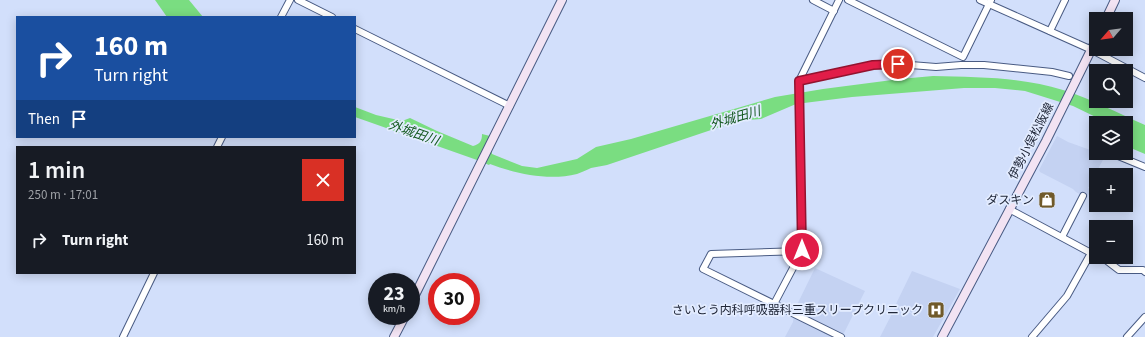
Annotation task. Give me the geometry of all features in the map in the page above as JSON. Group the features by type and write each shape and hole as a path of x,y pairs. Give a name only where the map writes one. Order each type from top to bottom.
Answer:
{"street":[{"path":"282,16 290,0"},
{"path":"298,0 330,16"},
{"path":"420,285 562,0"},
{"path":"813,0 834,11"},
{"path":"774,304 802,250 799,82 840,0"},
{"path":"848,0 963,57"},
{"path":"980,0 990,2 1089,49"},
{"path":"1050,31 1065,0"},
{"path":"1109,12 1115,0"},
{"path":"961,65 963,57 990,2"},
{"path":"356,29 510,106"},
{"name":"伊勢小俣松阪線","path":"942,337 965,296 1052,127 1073,77 1089,54"},
{"path":"1103,56 1143,77 1145,70"},
{"path":"799,82 873,65 898,64 936,67 984,65 1052,72 1073,77"},
{"path":"1128,160 1145,167"},
{"path":"1062,237 1083,196"},
{"path":"1009,209 1089,251"},
{"path":"802,250 710,254 703,269 841,337"},
{"path":"1032,337 1067,296 1089,262"},
{"path":"1111,264 1119,270 1143,270 1145,272"},
{"path":"123,337 154,274"},
{"path":"1127,337 1145,317"},
{"path":"394,337 400,325"}],"shaded area":[{"path":"1057,136 1068,142 1089,150 1089,160 1103,160 1099,168 1089,168 1089,194 1086,198 1073,189 1040,172 1039,170"},
{"path":"815,268 865,291 842,337 785,337 793,322 794,311"},
{"path":"912,271 960,289 933,337 880,337 896,306 923,319 896,304"}],"water":[{"path":"155,0 189,0 202,16 166,16"},
{"name":"外城田川","path":"933,76 982,77 1031,82 1063,90 1089,100 1089,108 1107,108 1125,116 1094,116 1073,106 1025,91 995,88 964,88 852,97 796,104 761,119 748,120 720,127 607,165 591,168 577,174 555,177 544,177 511,171 490,164 489,165 356,117 356,107 376,115 402,121 410,118 473,146 480,142 482,139 482,134 490,136 492,154 522,166 537,168 577,159 596,147 631,139 775,97 823,89"},
{"path":"1133,120 1145,125 1145,154 1133,149"}],"place":[{"name":"ダスキン","path":"1047,200"},
{"name":"さいとう内科呼吸器科三重スリープクリニック","path":"936,310"}],"route":[{"path":"802,250 799,81 873,65 898,64"}]}
